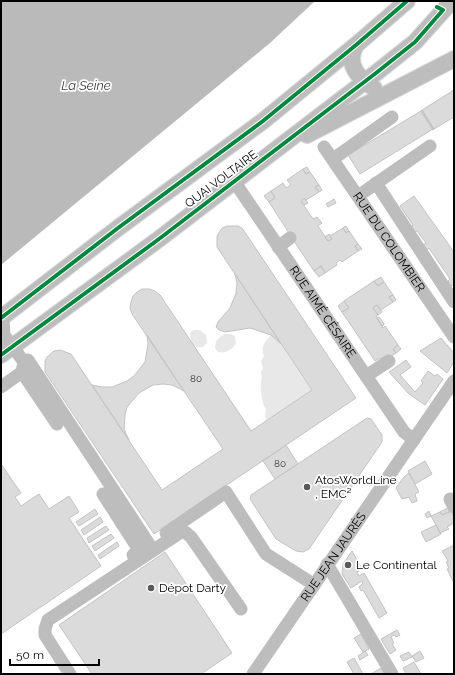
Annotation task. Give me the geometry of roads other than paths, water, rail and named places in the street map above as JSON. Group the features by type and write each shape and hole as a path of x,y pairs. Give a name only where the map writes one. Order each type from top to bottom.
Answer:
{"main road":[{"name":"QUAI VOLTAIRE","path":"2,317 118,228 263,121 356,46 407,1"},
{"name":"QUAI VOLTAIRE","path":"7,350 158,239 365,82 415,42 452,1"},
{"path":"356,46 352,53 353,68 355,72 365,82 374,88 392,91"},
{"name":"QUAI VOLTAIRE","path":"280,147 326,126 454,59"}],"street":[{"path":"333,159 392,117"},
{"path":"358,196 430,146"},
{"name":"RUE DU COLOMBIER","path":"324,147 454,335"},
{"name":"RUE AIMÉ CÉSAIRE","path":"234,181 404,432 414,440"},
{"path":"376,183 454,302"},
{"path":"278,247 290,238"},
{"path":"1,387 22,372 24,362 7,350 2,317"},
{"path":"28,360 140,550"},
{"path":"366,376 389,360"},
{"path":"22,372 57,424"},
{"name":"RUE JEAN JAURÈS","path":"253,674 454,380"},
{"path":"140,550 226,492 266,554 314,584"},
{"path":"103,494 140,550"},
{"path":"70,674 45,635 48,620 181,532 185,532 191,537 241,609"},
{"path":"327,564 392,674"}],"water":[{"name":"La Seine","path":"1,1 315,1 270,43 1,265"}],"place":[{"name":"AtosWorldLine , EMC²","path":"307,487"},
{"name":"Le Continental","path":"348,565"},
{"name":"Dépot Darty","path":"151,588"}]}
